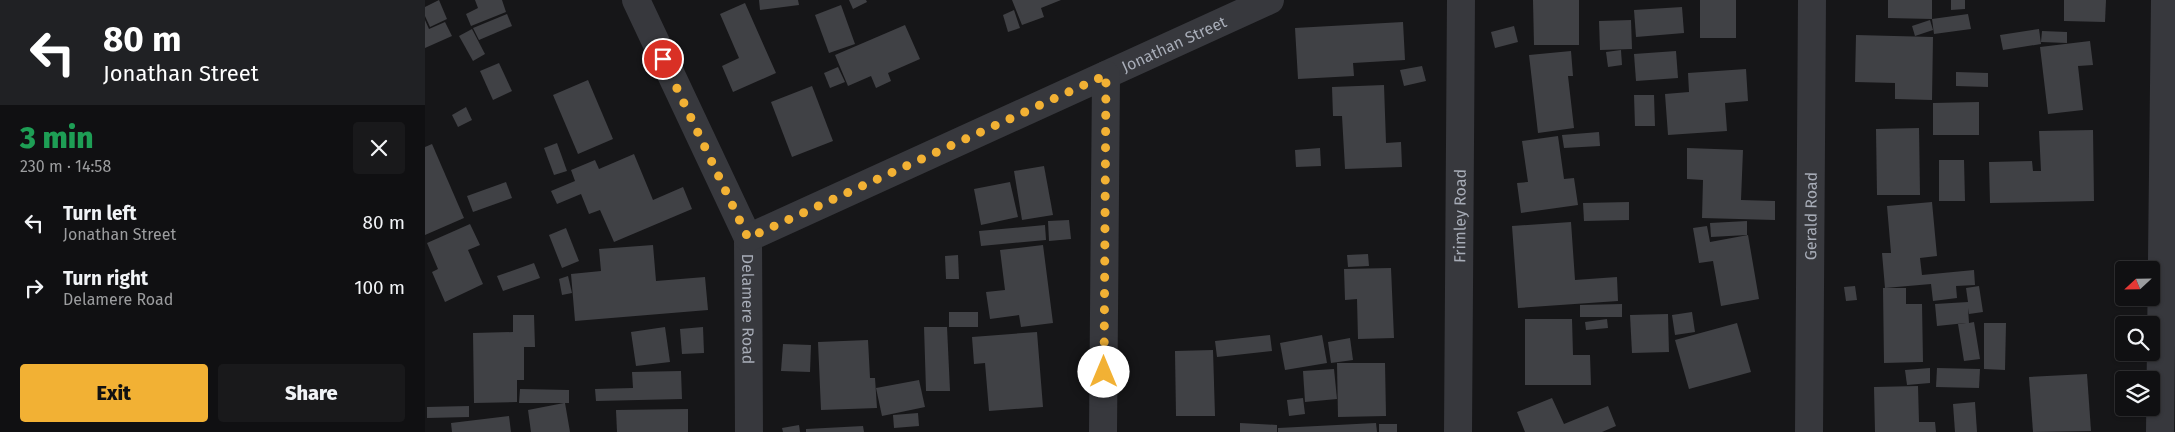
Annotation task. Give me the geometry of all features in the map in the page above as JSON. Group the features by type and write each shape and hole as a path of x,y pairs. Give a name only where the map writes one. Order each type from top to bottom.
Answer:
{"street":[{"name":"Delamere Road","path":"636,0 748,238 749,432"},
{"name":"Jonathan Street","path":"748,238 1270,0"},
{"name":"Frimley Road","path":"1458,432 1461,0"},
{"name":"Gerald Road","path":"1809,432 1812,0"},
{"path":"2160,432 2165,0"},
{"path":"1103,432 1106,75"}],"building":[{"path":"439,0 447,19 430,27 425,16 425,7"},
{"path":"475,0 502,0 506,12 471,26 466,14 478,8"},
{"path":"759,0 798,0 799,5 760,10"},
{"path":"849,0 866,0 867,2 853,9"},
{"path":"1012,0 1061,0 1041,8 1044,17 1022,25"},
{"path":"1533,0 1579,0 1579,45 1534,45"},
{"path":"1700,0 1736,0 1736,38 1700,38"},
{"path":"1888,0 1932,0 1932,19 1888,18"},
{"path":"1951,0 1965,0 1965,9 1951,10"},
{"path":"2064,0 2106,0 2105,22 2064,21"},
{"path":"745,3 776,73 733,92 722,66 739,58 720,14"},
{"path":"841,5 855,44 829,53 815,15"},
{"path":"1682,7 1684,33 1636,37 1634,10"},
{"path":"1014,10 1020,28 1008,32 1003,15"},
{"path":"507,14 512,26 479,40 473,28"},
{"path":"1968,14 1971,29 1934,34 1932,19"},
{"path":"425,20 429,29 445,22 452,36 425,48"},
{"path":"1631,20 1632,49 1600,50 1599,21"},
{"path":"1930,20 1933,30 1915,36 1912,26"},
{"path":"1403,22 1405,60 1353,63 1354,76 1298,79 1295,28"},
{"path":"905,25 920,59 888,73 891,81 876,88 871,76 848,86 835,55"},
{"path":"1514,26 1518,42 1495,48 1491,32"},
{"path":"472,29 485,54 473,61 459,36"},
{"path":"2039,29 2041,44 2003,50 2000,35"},
{"path":"2042,31 2067,32 2067,43 2041,42"},
{"path":"1856,35 1933,37 1932,100 1895,99 1895,83 1855,82"},
{"path":"2090,41 2093,65 2078,66 2083,110 2048,114 2040,47"},
{"path":"1621,50 1622,65 1608,67 1606,52"},
{"path":"1571,51 1573,76 1568,76 1574,128 1538,133 1529,55"},
{"path":"1676,51 1678,78 1636,81 1634,54"},
{"path":"499,63 512,91 493,100 480,71"},
{"path":"1422,66 1426,81 1404,86 1400,70"},
{"path":"838,67 845,82 830,88 824,73"},
{"path":"1746,69 1748,101 1725,103 1727,131 1668,135 1665,94 1689,92 1688,73"},
{"path":"1956,72 1988,73 1988,87 1956,86"},
{"path":"588,80 613,139 578,154 553,95"},
{"path":"1384,85 1386,143 1401,142 1402,167 1345,169 1342,116 1333,116 1332,87"},
{"path":"812,86 833,141 792,157 771,102"},
{"path":"1634,95 1654,95 1655,126 1635,126"},
{"path":"1979,102 1979,135 1933,135 1933,103"},
{"path":"466,107 472,120 458,127 452,115"},
{"path":"1919,128 1920,195 1877,195 1876,129"},
{"path":"2093,130 2094,201 1990,203 1989,162 2032,161 2033,171 2041,171 2039,131"},
{"path":"1599,132 1600,146 1564,148 1562,135"},
{"path":"1558,136 1564,179 1574,178 1578,205 1521,213 1517,183 1528,182 1522,141"},
{"path":"557,143 567,171 554,175 544,148"},
{"path":"432,144 464,218 425,235 425,147"},
{"path":"1320,148 1321,166 1296,167 1295,150"},
{"path":"1687,148 1743,150 1741,200 1775,201 1775,220 1702,218 1703,180 1687,179"},
{"path":"634,154 653,200 683,187 692,209 614,242 600,210 589,214 581,194 557,204 551,191 575,181 571,170 595,160 599,169"},
{"path":"1939,160 1964,160 1965,201 1939,201"},
{"path":"1044,166 1053,215 1022,220 1014,171"},
{"path":"506,182 512,198 473,212 467,196"},
{"path":"1010,182 1018,217 981,225 974,189"},
{"path":"1629,202 1629,220 1584,221 1583,203"},
{"path":"1932,202 1937,256 1920,258 1922,275 1974,270 1975,285 1956,286 1957,298 1933,301 1931,284 1885,288 1882,253 1891,253 1887,206"},
{"path":"1069,220 1071,239 1049,241 1048,221"},
{"path":"1747,221 1747,235 1711,237 1710,223"},
{"path":"1571,222 1575,280 1617,277 1618,301 1518,308 1512,226"},
{"path":"470,224 480,245 468,250 483,284 445,302 432,272 438,269 427,243"},
{"path":"1045,225 1046,240 981,246 979,231"},
{"path":"1707,226 1710,242 1748,235 1759,299 1721,306 1713,261 1699,263 1693,228"},
{"path":"566,228 579,261 562,268 549,235"},
{"path":"653,245 656,281 705,277 708,310 575,321 571,274 601,271 599,249"},
{"path":"1043,245 1053,323 1021,327 1019,315 990,319 986,292 1005,290 1000,250"},
{"path":"1368,254 1369,266 1348,267 1347,255"},
{"path":"958,255 959,279 946,279 945,256"},
{"path":"534,263 540,278 503,291 497,276"},
{"path":"1391,268 1394,338 1358,339 1357,299 1345,300 1344,269"},
{"path":"568,276 572,293 562,295 559,279"},
{"path":"1855,286 1857,300 1846,301 1844,287"},
{"path":"1979,286 1983,312 1969,314 1968,308 1969,323 1974,322 1980,359 1964,361 1958,324 1966,323 1937,326 1935,304 1968,302 1966,288"},
{"path":"1883,288 1906,288 1906,304 1922,304 1923,362 1884,363"},
{"path":"1622,304 1622,317 1580,317 1580,305"},
{"path":"949,312 978,312 978,327 949,327"},
{"path":"1692,312 1695,332 1675,335 1672,315"},
{"path":"1668,314 1669,352 1632,353 1630,315"},
{"path":"513,315 534,315 535,347 524,347 524,380 517,380 517,402 474,403 473,333 513,332"},
{"path":"1525,319 1572,319 1573,355 1590,355 1591,385 1525,385"},
{"path":"1607,319 1608,328 1586,330 1585,322"},
{"path":"1737,323 1751,372 1689,389 1675,340"},
{"path":"1984,323 2006,323 2005,370 1984,369"},
{"path":"665,327 670,362 636,366 631,332"},
{"path":"703,327 704,353 682,354 680,329"},
{"path":"924,327 947,327 950,391 926,391"},
{"path":"1037,332 1043,407 989,411 985,363 974,364 972,337"},
{"path":"1270,335 1272,351 1217,357 1215,341"},
{"path":"1322,335 1327,363 1285,370 1280,343"},
{"path":"1350,338 1353,360 1331,363 1328,342"},
{"path":"868,340 870,378 875,378 877,408 821,410 818,342"},
{"path":"783,344 811,345 810,372 781,371"},
{"path":"1213,350 1215,416 1176,416 1175,351"},
{"path":"1337,363 1385,363 1386,416 1338,417"},
{"path":"1930,368 1930,383 1907,385 1905,370"},
{"path":"1937,368 1980,369 1979,388 1936,387"},
{"path":"1334,369 1337,399 1305,402 1303,371"},
{"path":"681,371 682,399 596,401 595,389 633,388 632,372"},
{"path":"2087,374 2091,431 2033,432 2029,377"},
{"path":"919,380 925,407 882,416 876,388"},
{"path":"1918,386 1919,422 1935,422 1936,432 1875,432 1874,387"},
{"path":"520,389 569,390 569,403 565,403 570,432 531,432 528,410 564,403 519,403"},
{"path":"1303,398 1305,414 1289,416 1287,400"},
{"path":"1552,398 1564,424 1608,406 1616,426 1602,432 1525,432 1517,412"},
{"path":"1975,402 1977,432 1955,432 1953,404"},
{"path":"469,406 469,417 427,418 427,407"},
{"path":"688,409 688,432 617,432 616,410"},
{"path":"918,413 919,426 894,428 893,415"},
{"path":"509,416 511,432 452,432 451,423"},
{"path":"1240,423 1277,425 1277,432 1240,432"},
{"path":"1376,423 1377,432 1278,432 1278,428"},
{"path":"1379,424 1397,424 1397,432 1379,432"},
{"path":"799,425 800,432 783,432 782,428"},
{"path":"863,426 864,432 806,432 806,429"}],"route":[{"path":"663,59 748,238 1106,75 1104,372"}]}
